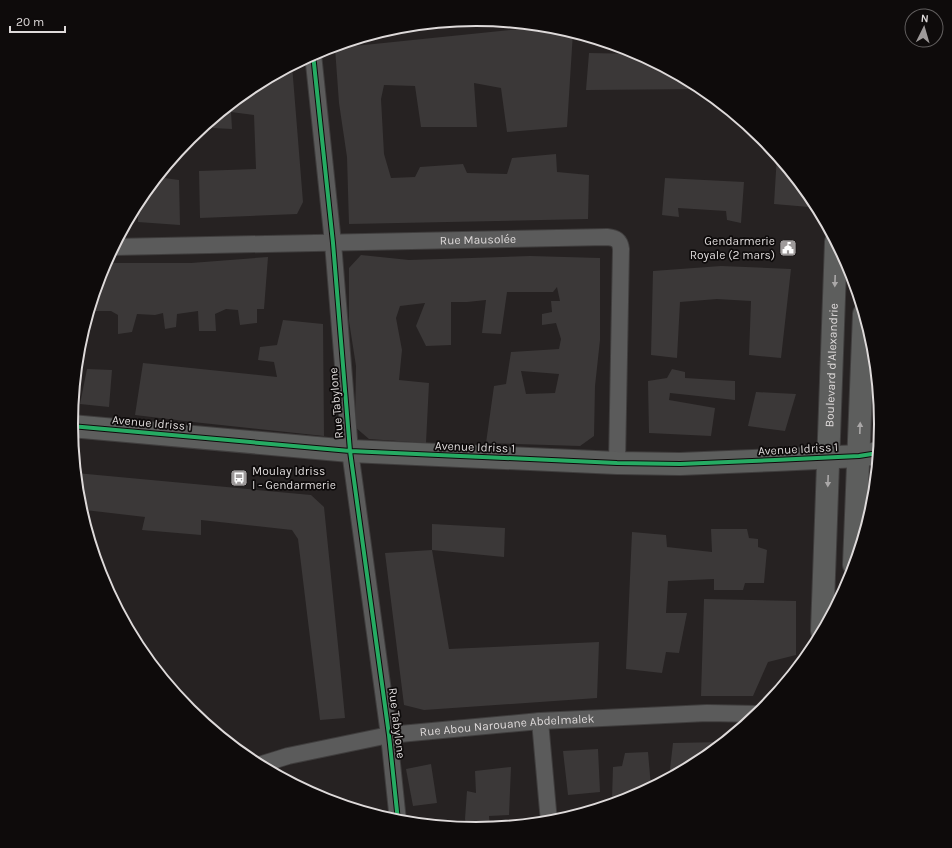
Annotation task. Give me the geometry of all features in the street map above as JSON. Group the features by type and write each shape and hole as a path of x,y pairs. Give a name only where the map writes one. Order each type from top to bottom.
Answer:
{"street":[{"name":"Rue Tabylone","path":"314,61 333,243 350,451 389,735 397,814"},
{"name":"Rue Mausolée","path":"120,247 607,237 617,239 620,242 621,249 616,463"},
{"name":"Boulevard d'Alexandrie","path":"822,620 836,254"},
{"path":"858,535 868,454 865,341"},
{"name":"Avenue Idriss 1","path":"78,427 350,451 616,463 680,464 868,454"},
{"name":"Rue Abou Narouane Abdelmalek","path":"267,763 288,756 389,735 540,721 707,712 748,714"},
{"path":"540,721 548,815"}],"building":[{"path":"523,29 573,38 567,127 507,132 501,88 474,83 477,127 421,127 415,86 384,85 381,99 384,154 391,178 415,177 420,167 463,164 467,173 507,174 512,158 556,154 557,172 589,175 588,219 349,224 347,157 339,103 335,52 350,46"},
{"path":"589,53 622,54 652,67 691,89 586,90"},
{"path":"292,71 303,202 297,214 200,218 199,171 256,169 254,115 231,112 232,129 213,128 212,126 234,108 277,79"},
{"path":"776,164 792,182 809,207 774,204"},
{"path":"163,178 179,180 180,225 138,222 138,214"},
{"path":"665,178 744,182 741,223 727,220 726,211 678,208 679,217 662,215"},
{"path":"361,255 409,260 530,256 600,258 600,340 595,386 594,436 580,446 486,443 494,386 506,384 511,352 559,349 561,339 556,323 542,325 542,314 552,312 551,301 560,301 557,287 553,292 507,292 501,334 482,333 486,300 451,302 451,345 426,346 416,326 425,303 400,306 396,318 402,350 399,380 429,383 426,443 369,439 355,427 356,366 349,321 349,268","holes":["521,371 559,374 555,393 526,394"]},
{"path":"268,257 264,309 257,309 257,323 240,325 238,310 226,309 215,314 216,331 199,331 198,311 177,314 176,327 165,329 163,313 155,315 137,314 132,332 118,334 118,315 111,311 95,311 112,263 191,263"},
{"path":"721,266 791,269 781,358 749,355 751,301 717,299 680,302 677,358 651,355 653,271"},
{"path":"283,320 323,324 324,436 135,415 143,363 277,377 274,362 258,360 260,347 277,345"},
{"path":"87,369 112,370 109,407 80,404"},
{"path":"672,369 685,372 685,378 735,381 735,400 670,393 669,400 715,408 711,436 649,433 648,381 667,378"},
{"path":"756,392 796,394 785,431 748,426"},
{"path":"81,473 311,495 324,507 345,718 320,720 298,539 292,530 201,520 201,535 142,530 145,517 88,510"},
{"path":"432,524 505,528 504,557 432,550"},
{"path":"711,529 747,529 749,538 758,539 758,547 767,550 764,583 745,583 743,590 714,590 714,579 668,581 666,613 687,613 679,653 666,652 662,673 626,669 632,532 666,535 667,547 712,552"},
{"path":"432,550 449,649 599,642 597,698 424,710 404,705 385,553"},
{"path":"704,599 796,601 796,655 768,662 753,696 701,696"},
{"path":"715,742 670,772 673,743"},
{"path":"598,749 600,792 568,795 563,751"},
{"path":"648,752 651,782 612,798 613,767 622,766 625,753"},
{"path":"431,764 437,803 413,806 406,769"},
{"path":"511,767 509,815 489,816 489,821 466,822 467,791 476,793 475,771"}],"cycle path":[{"path":"314,61 333,243 350,451 389,735 397,814"},
{"path":"78,427 350,451 617,463 680,464 859,456 873,454"}],"place":[{"name":"Gendarmerie Royale (2 mars)","path":"788,248"},
{"name":"Moulay Idriss I - Gendarmerie","path":"239,478"}]}
